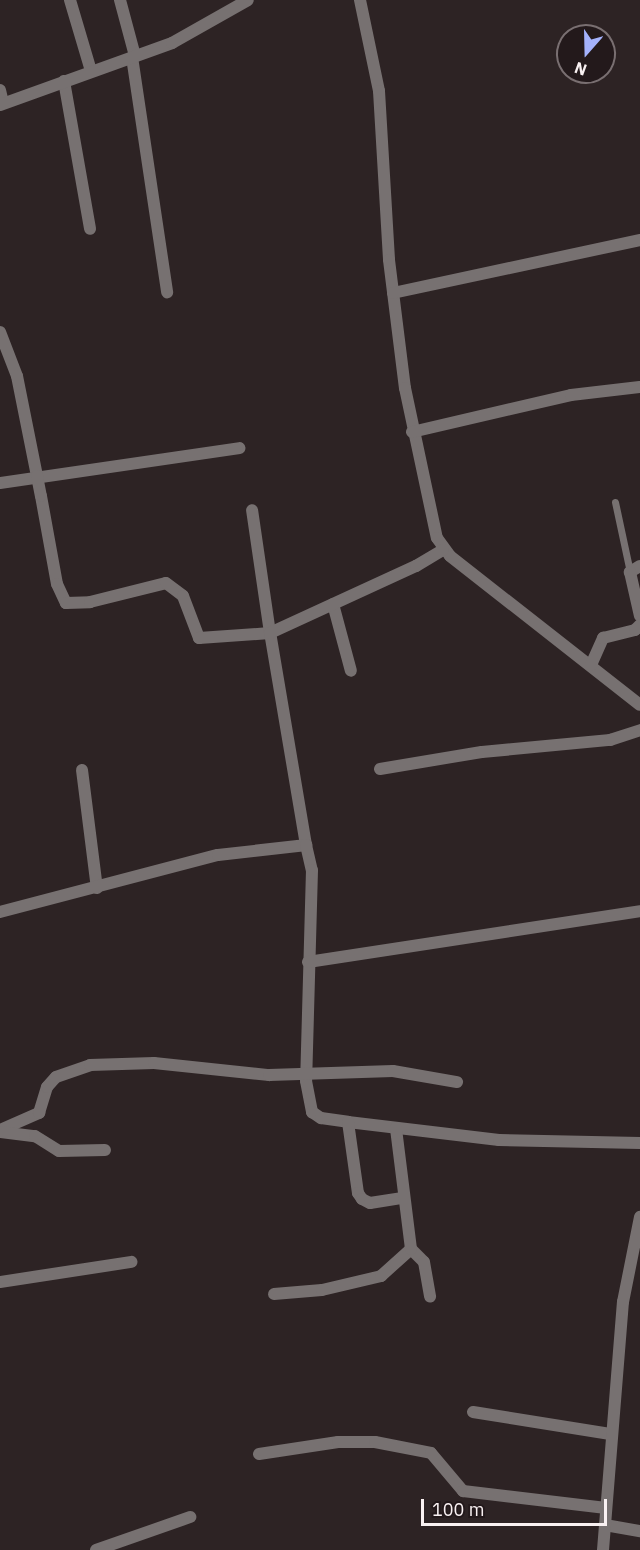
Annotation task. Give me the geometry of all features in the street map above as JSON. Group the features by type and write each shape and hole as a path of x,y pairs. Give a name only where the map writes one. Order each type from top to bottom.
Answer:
{"street":[{"path":"70,0 92,71"},
{"path":"120,0 133,56 166,292"},
{"path":"0,90 2,104 183,37 248,0"},
{"path":"360,0 380,91 393,293 412,432 437,538 443,550 593,661 640,705"},
{"path":"64,81 90,229"},
{"path":"393,293 640,240"},
{"path":"0,332 17,376 57,584 66,603 90,602 166,583 183,596 199,638 270,633 443,550"},
{"path":"412,432 571,395 640,387"},
{"path":"0,483 239,448"},
{"path":"252,510 270,633 312,870 308,962 308,1106 321,1118 499,1140 640,1143"},
{"path":"635,569 640,616"},
{"path":"333,604 351,671"},
{"path":"593,661 603,638 635,630 640,625"},
{"path":"380,769 482,752 610,740 640,730"},
{"path":"82,770 97,888"},
{"path":"0,912 218,855 306,845"},
{"path":"308,962 640,911"},
{"path":"0,1131 39,1113 47,1087 56,1077 90,1065 154,1063 269,1075 393,1071 457,1082"},
{"path":"348,1122 358,1193 362,1199 370,1203 403,1198"},
{"path":"396,1128 411,1249 424,1262 430,1296"},
{"path":"0,1131 35,1136 59,1151 105,1150"},
{"path":"603,1550 610,1434 622,1302 640,1217"},
{"path":"274,1294 322,1290 381,1276 411,1249"},
{"path":"0,1282 131,1262"},
{"path":"473,1412 610,1434"},
{"path":"259,1454 338,1442 375,1442 431,1453 463,1491 606,1508"},
{"path":"96,1550 190,1517"},
{"path":"605,1525 640,1531"}],"lane":[{"path":"615,502 635,569"}]}
